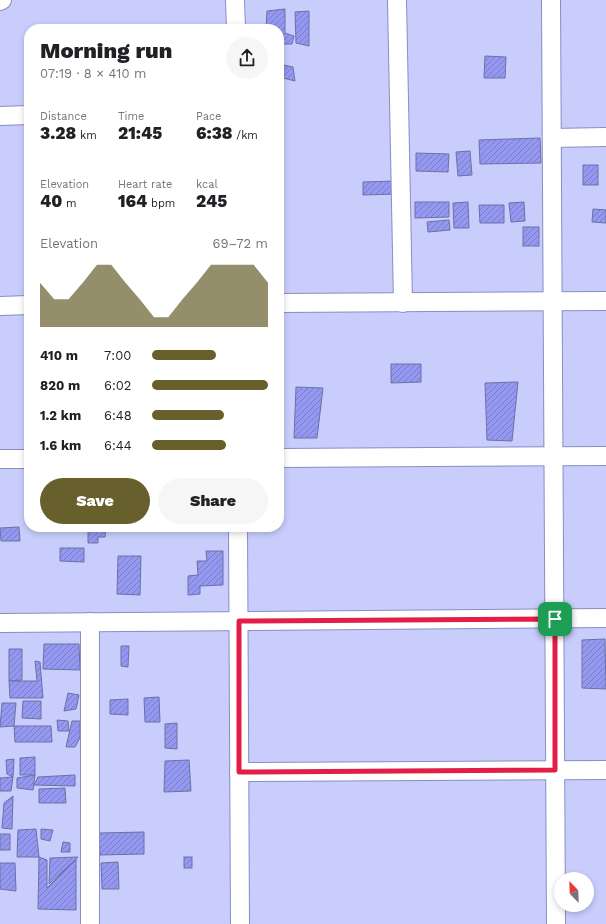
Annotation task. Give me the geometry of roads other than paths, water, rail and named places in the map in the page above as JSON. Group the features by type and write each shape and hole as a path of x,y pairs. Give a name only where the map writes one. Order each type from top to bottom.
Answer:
{"street":[{"path":"235,0 236,24"},
{"path":"397,0 403,302"},
{"path":"551,0 556,924"},
{"path":"0,116 24,116"},
{"path":"552,138 606,137"},
{"path":"284,303 606,301"},
{"path":"0,306 24,305"},
{"path":"284,458 606,456"},
{"path":"0,459 24,459"},
{"path":"238,532 240,924"},
{"path":"0,624 606,618"},
{"path":"90,622 90,924"},
{"path":"239,772 606,770"}]}
